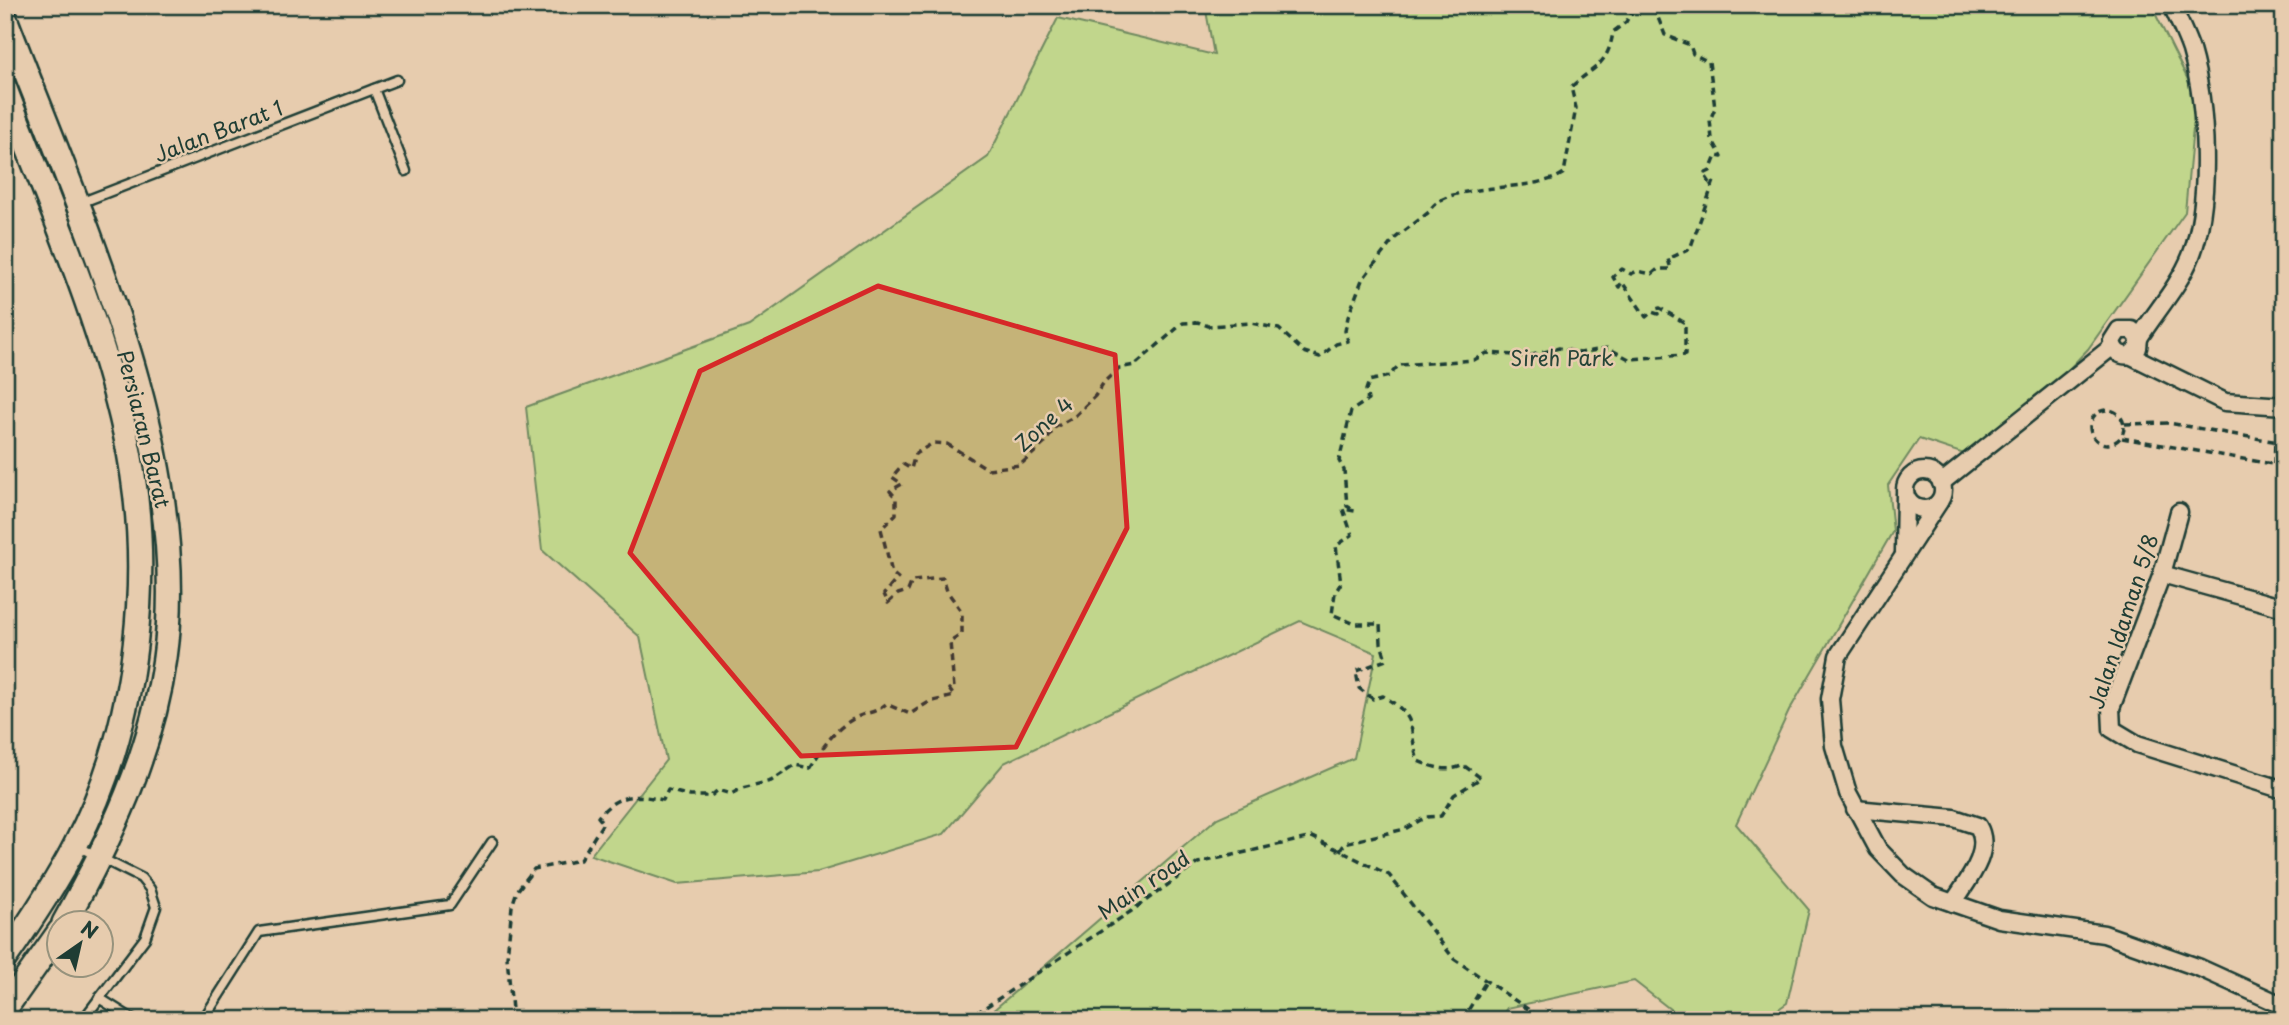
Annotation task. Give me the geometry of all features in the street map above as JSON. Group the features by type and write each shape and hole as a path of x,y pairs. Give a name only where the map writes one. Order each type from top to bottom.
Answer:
{"street":[{"path":"2113,346 2118,353 2134,342 2177,283 2191,256 2206,186 2200,97 2190,50 2172,5"},
{"name":"Persiaran Barat","path":"5,19 112,302 149,429 167,517 170,587 165,659 148,731 126,801 101,858 72,909"},
{"name":"Persiaran Barat","path":"5,89 89,309 125,434 137,517 134,654 118,732 100,790 76,845 5,958"},
{"path":"1941,483 2113,346 2116,333 2134,342 2163,372 2225,402 2284,406"},
{"path":"1904,554 1905,492 1908,481 1917,473 1928,472 1941,483 1943,493 1939,502 1838,656 1830,699 1834,746 1855,809 1878,849 1903,875 1933,895 1953,903 1999,919 2104,934 2200,968 2284,1006"},
{"path":"1905,492 1910,503 1922,509 1939,502"},
{"name":"Jalan Idaman 5/8","path":"2179,512 2162,574 2111,708 2112,729 2137,744 2284,790"},
{"path":"2162,574 2284,608"},
{"path":"1855,809 1954,818 1978,826 1984,836 1982,851 1953,903"},
{"path":"5,1009 46,951"}],"lane":[{"name":"Jalan Barat 1","path":"53,214 397,80"},
{"path":"374,89 406,170"},
{"path":"203,1020 259,932 450,905 492,842"},
{"path":"76,845 141,878 150,889 156,907 145,938 83,1020"},
{"path":"99,998 134,1020"}],"path":[{"name":"Zone 4","path":"513,1020 507,957 512,906 517,891 534,869 580,860 603,823 597,817 618,798 634,794 663,800 668,790 690,796 712,796 718,790 731,794 742,788 771,781 795,765 810,768 829,736 862,715 873,715 886,704 910,714 929,702 954,696 949,689 954,688 949,652 950,642 962,634 962,612 947,591 943,578 912,581 908,591 898,594 888,603 884,594 898,578 892,573 881,529 896,514 896,498 890,491 902,484 892,477 903,464 911,469 915,454 933,443 947,443 988,469 1020,465 1046,442 1054,428 1075,416 1119,368 1135,365 1183,323 1198,322 1208,326 1251,323 1279,329 1304,352 1320,357 1336,344 1348,341 1345,331 1348,317 1362,280 1394,239 1429,212 1432,206 1461,192 1512,185 1531,186 1556,179 1564,173 1576,108 1571,87 1605,61 1610,52 1613,32 1626,22 1632,11 1629,5"},
{"path":"1340,850 1345,843 1405,829 1426,817 1441,816 1454,795 1481,778 1462,765 1454,770 1418,761 1413,724 1403,710 1383,696 1373,699 1359,688 1356,671 1386,660 1381,643 1380,624 1355,624 1332,614 1335,593 1341,583 1336,546 1352,535 1343,509 1354,511 1347,506 1344,470 1339,461 1351,411 1368,400 1366,390 1370,380 1389,376 1399,365 1474,360 1487,353 1529,356 1559,348 1580,353 1608,348 1629,359 1685,355 1685,323 1660,308 1656,309 1658,314 1651,312 1646,317 1628,287 1622,282 1619,287 1613,276 1622,269 1631,275 1637,271 1652,274 1658,268 1671,269 1668,259 1690,249 1714,181 1710,183 1704,174 1710,171 1716,156 1722,157 1712,139 1710,120 1716,108 1709,62 1693,54 1690,46 1665,35 1655,10 1636,5"},
{"path":"2122,438 2125,424 2122,417 2109,410 2095,414 2090,427 2095,440 2102,444 2109,445 2122,438 2284,466"},
{"path":"2125,424 2168,423 2284,443"},
{"path":"2274,464 2276,441"},
{"name":"Main road","path":"966,1020 1130,912 1198,863 1312,837 1389,875 1454,959 1544,1020"},
{"path":"1462,1020 1487,980"}],"highlighted area":[{"path":"878,286 1115,355 1127,528 1016,747 801,756 630,553 700,371"}],"green space":[{"name":"Sireh Park","path":"1205,5 2151,5 2196,96 2185,212 2088,349 2027,413 1964,454 1919,439 1888,485 1893,531 1789,711 1736,824 1809,910 1787,1003 1763,1020 1684,1020 1634,981 1507,1008 1499,1020 982,1020 1217,818 1354,758 1376,653 1300,621 1004,763 944,834 818,872 677,884 591,855 666,760 640,637 542,550 526,407 749,326 988,157 1058,18 1214,55"}]}
